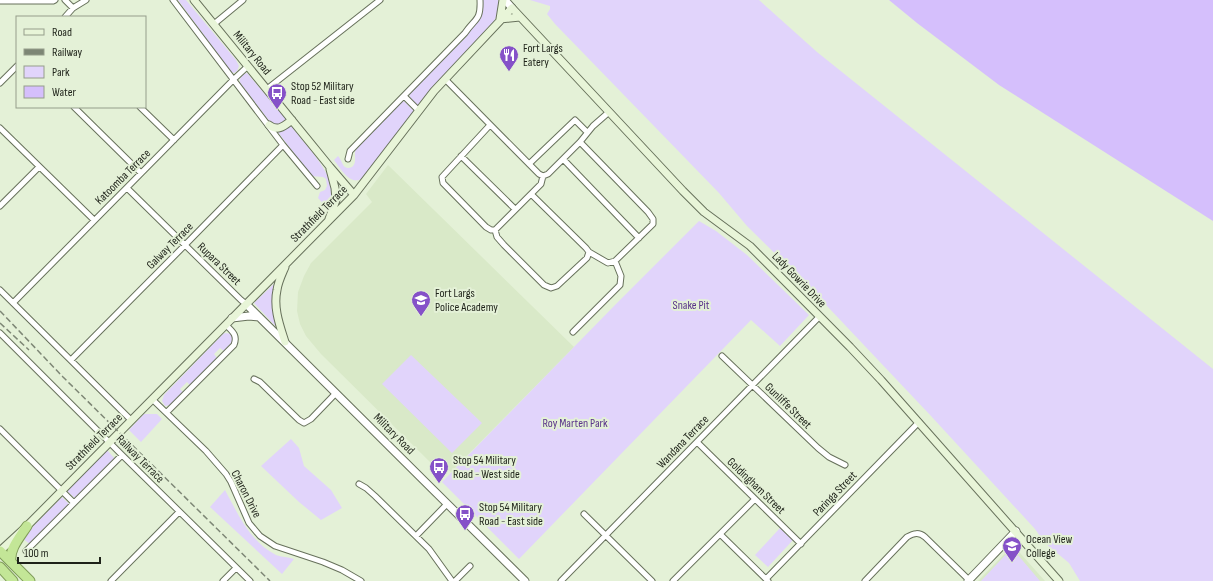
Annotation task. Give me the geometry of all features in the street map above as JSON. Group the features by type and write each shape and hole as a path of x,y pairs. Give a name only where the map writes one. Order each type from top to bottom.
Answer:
{"highway":[{"path":"11,562 10,557 14,548 27,526"},
{"path":"0,551 30,581"},
{"path":"0,567 14,581"}],"main road":[{"name":"Military Road","path":"194,0 354,195"},
{"path":"504,0 500,20 520,16"},
{"name":"Lady Gowrie Drive","path":"512,8 683,191 704,212 750,246 866,364 1059,581"},
{"name":"Strathfield Terrace","path":"0,551 27,526 354,195 434,92 512,8"},
{"path":"269,125 278,129 292,120"},
{"path":"327,222 336,200 330,167"},
{"path":"285,264 276,291 278,318 285,342"}],"street":[{"path":"0,1 55,0"},
{"path":"65,0 73,8"},
{"path":"66,16 73,8 86,0"},
{"path":"173,0 283,145 317,186"},
{"path":"214,24 243,0"},
{"path":"267,89 380,0"},
{"path":"348,160 350,151 465,34 478,18 480,11 480,0"},
{"path":"504,0 512,8"},
{"name":"Katoomba Terrace","path":"13,303 248,66"},
{"path":"0,83 16,67"},
{"path":"445,79 539,174 543,176"},
{"path":"404,96 419,111"},
{"path":"75,108 141,173"},
{"path":"141,108 174,140"},
{"path":"543,176 548,174 563,160 587,132 609,112"},
{"path":"529,164 575,120 587,132"},
{"path":"490,125 444,174 442,178 443,183 486,227 491,230 495,230"},
{"path":"0,128 94,220"},
{"path":"531,194 589,252 608,263 615,261 653,224 653,219 648,212 580,142"},
{"name":"Galway Terrace","path":"71,360 283,145"},
{"path":"461,156 515,209"},
{"path":"563,160 639,238"},
{"path":"0,206 40,167"},
{"path":"495,230 541,184 543,176"},
{"name":"Rupara Street","path":"126,188 246,304"},
{"path":"495,230 497,237 504,245 544,285 551,288 557,286 587,258 589,252"},
{"path":"573,332 620,285 621,276 615,261"},
{"name":"Railway Terrace","path":"0,290 131,420"},
{"name":"Military Road","path":"246,304 525,581"},
{"path":"232,318 249,316 260,317"},
{"name":"Wandana Terrace","path":"561,581 819,317"},
{"path":"167,412 234,345 236,340 235,335 226,325"},
{"name":"Railway Terrace","path":"0,334 250,581"},
{"name":"Gunliffe Street","path":"722,356 818,448 829,457 845,465"},
{"path":"254,379 260,382 299,420 304,423 311,419 336,393"},
{"name":"Charon Drive","path":"152,399 206,451 226,474 249,523 263,539 275,546 342,570 361,581"},
{"name":"Paringa Street","path":"767,580 919,422"},
{"path":"0,429 74,503"},
{"name":"Goldingham Street","path":"697,442 800,544"},
{"path":"26,551 122,455"},
{"path":"359,484 375,496 429,548 452,581"},
{"path":"674,581 755,499"},
{"path":"416,536 447,504"},
{"path":"111,581 179,512"},
{"path":"584,514 652,581"},
{"path":"865,581 907,537 916,533 926,538 968,580 1016,531"},
{"path":"720,534 767,580"},
{"path":"455,581 470,566"},
{"path":"223,581 236,568"}],"shaded area":[{"name":"Fort Largs Police Academy","path":"388,165 574,347 451,472 437,459 432,464 321,354 306,336 300,324 297,311 298,292 311,263 372,202 366,194"},
{"name":"Ocean View College","path":"1013,545 1045,581 978,581"}],"green space":[{"path":"178,0 186,0 236,60 239,66 237,71 234,73 231,72"},
{"path":"483,0 498,0 499,8 494,21 443,76 420,104 417,105 409,98 410,93 466,37 481,17"},
{"path":"530,0 759,0 817,52 1213,369 1213,581 1080,581 1069,563 1045,543 1035,529 931,416 810,288 747,226 719,193 555,24 547,14 550,6"},
{"path":"247,73 286,119 285,123 275,126 270,122 240,83 241,77"},
{"path":"404,101 413,110 413,113 364,177 359,180 351,179 343,172 334,160 338,156 344,167 352,167 355,163 356,149"},
{"path":"291,126 320,162 331,183 333,203 330,211 318,198 320,192 325,190 327,186 326,179 323,177 311,176 277,131"},
{"name":"Roy Marten Park","path":"699,221 716,231 747,255 809,315 780,346 751,320 519,559 442,482"},
{"path":"277,281 279,330 254,303"},
{"path":"225,333 232,334 234,339 232,342 224,351 220,348 214,354 217,358 190,385 187,382 180,389 183,392 170,405 165,406 162,401 164,395"},
{"path":"411,355 482,423 452,453 382,384"},
{"path":"144,414 157,414 162,419 141,442 129,430"},
{"path":"291,439 299,448 304,466 331,490 342,508 321,520 299,502 261,466"},
{"path":"107,450 116,460 77,500 67,491"},
{"path":"225,490 240,518 259,543 276,555 294,559 282,574 210,507"},
{"path":"62,497 70,505 31,545 22,538"},
{"path":"780,528 793,540 768,567 755,555"},
{"name":"Ocean View College","path":"1012,548 1040,581 981,581"}],"water":[{"path":"889,0 1213,0 1213,221 999,85"}],"railway":[{"path":"0,311 63,377 270,581"},
{"path":"0,323 29,350"}],"place":[{"name":"Fort Largs Eatery","path":"509,72"},
{"name":"Stop 52 Military Road - East side","path":"277,110"},
{"name":"Fort Largs Police Academy","path":"421,317"},
{"name":"Stop 54 Military Road - West side","path":"439,484"},
{"name":"Stop 54 Military Road - East side","path":"465,531"},
{"name":"Ocean View College","path":"1012,563"}],"park label":[{"name":"Snake Pit","path":"691,305"}]}
